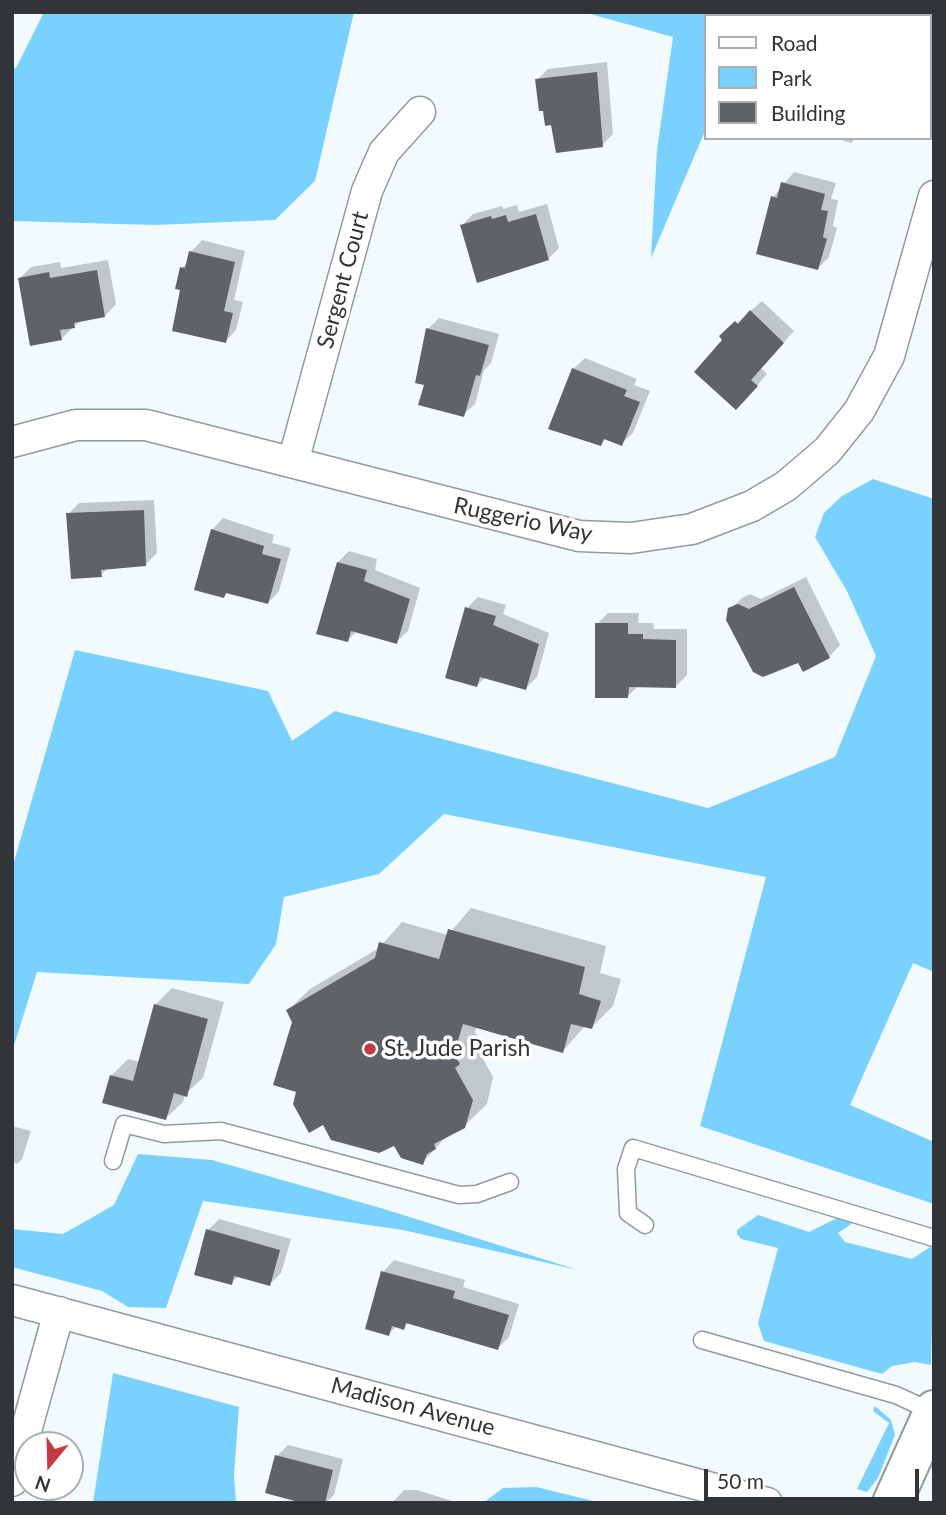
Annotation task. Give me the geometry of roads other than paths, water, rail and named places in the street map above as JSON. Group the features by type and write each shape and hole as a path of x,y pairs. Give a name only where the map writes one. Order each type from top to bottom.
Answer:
{"main road":[{"path":"892,1503 933,1411"}],"street":[{"name":"Sergent Court","path":"293,462 367,191 384,152 420,112"},
{"name":"Ruggerio Way","path":"12,442 76,425 126,424 165,428 579,536 631,538 672,533 733,515 769,497 807,469 844,432 871,393 896,337 934,196"},
{"name":"Madison Avenue","path":"12,1300 766,1503"},
{"path":"12,1481 59,1312"}],"lane":[{"path":"113,1161 124,1124 164,1134 221,1131 459,1195 477,1194 510,1182"},
{"path":"645,1225 628,1213 626,1169 633,1147 934,1238"},
{"path":"702,1340 896,1395 933,1411"}],"place":[{"name":"St. Jude Parish","path":"370,1049"}]}
